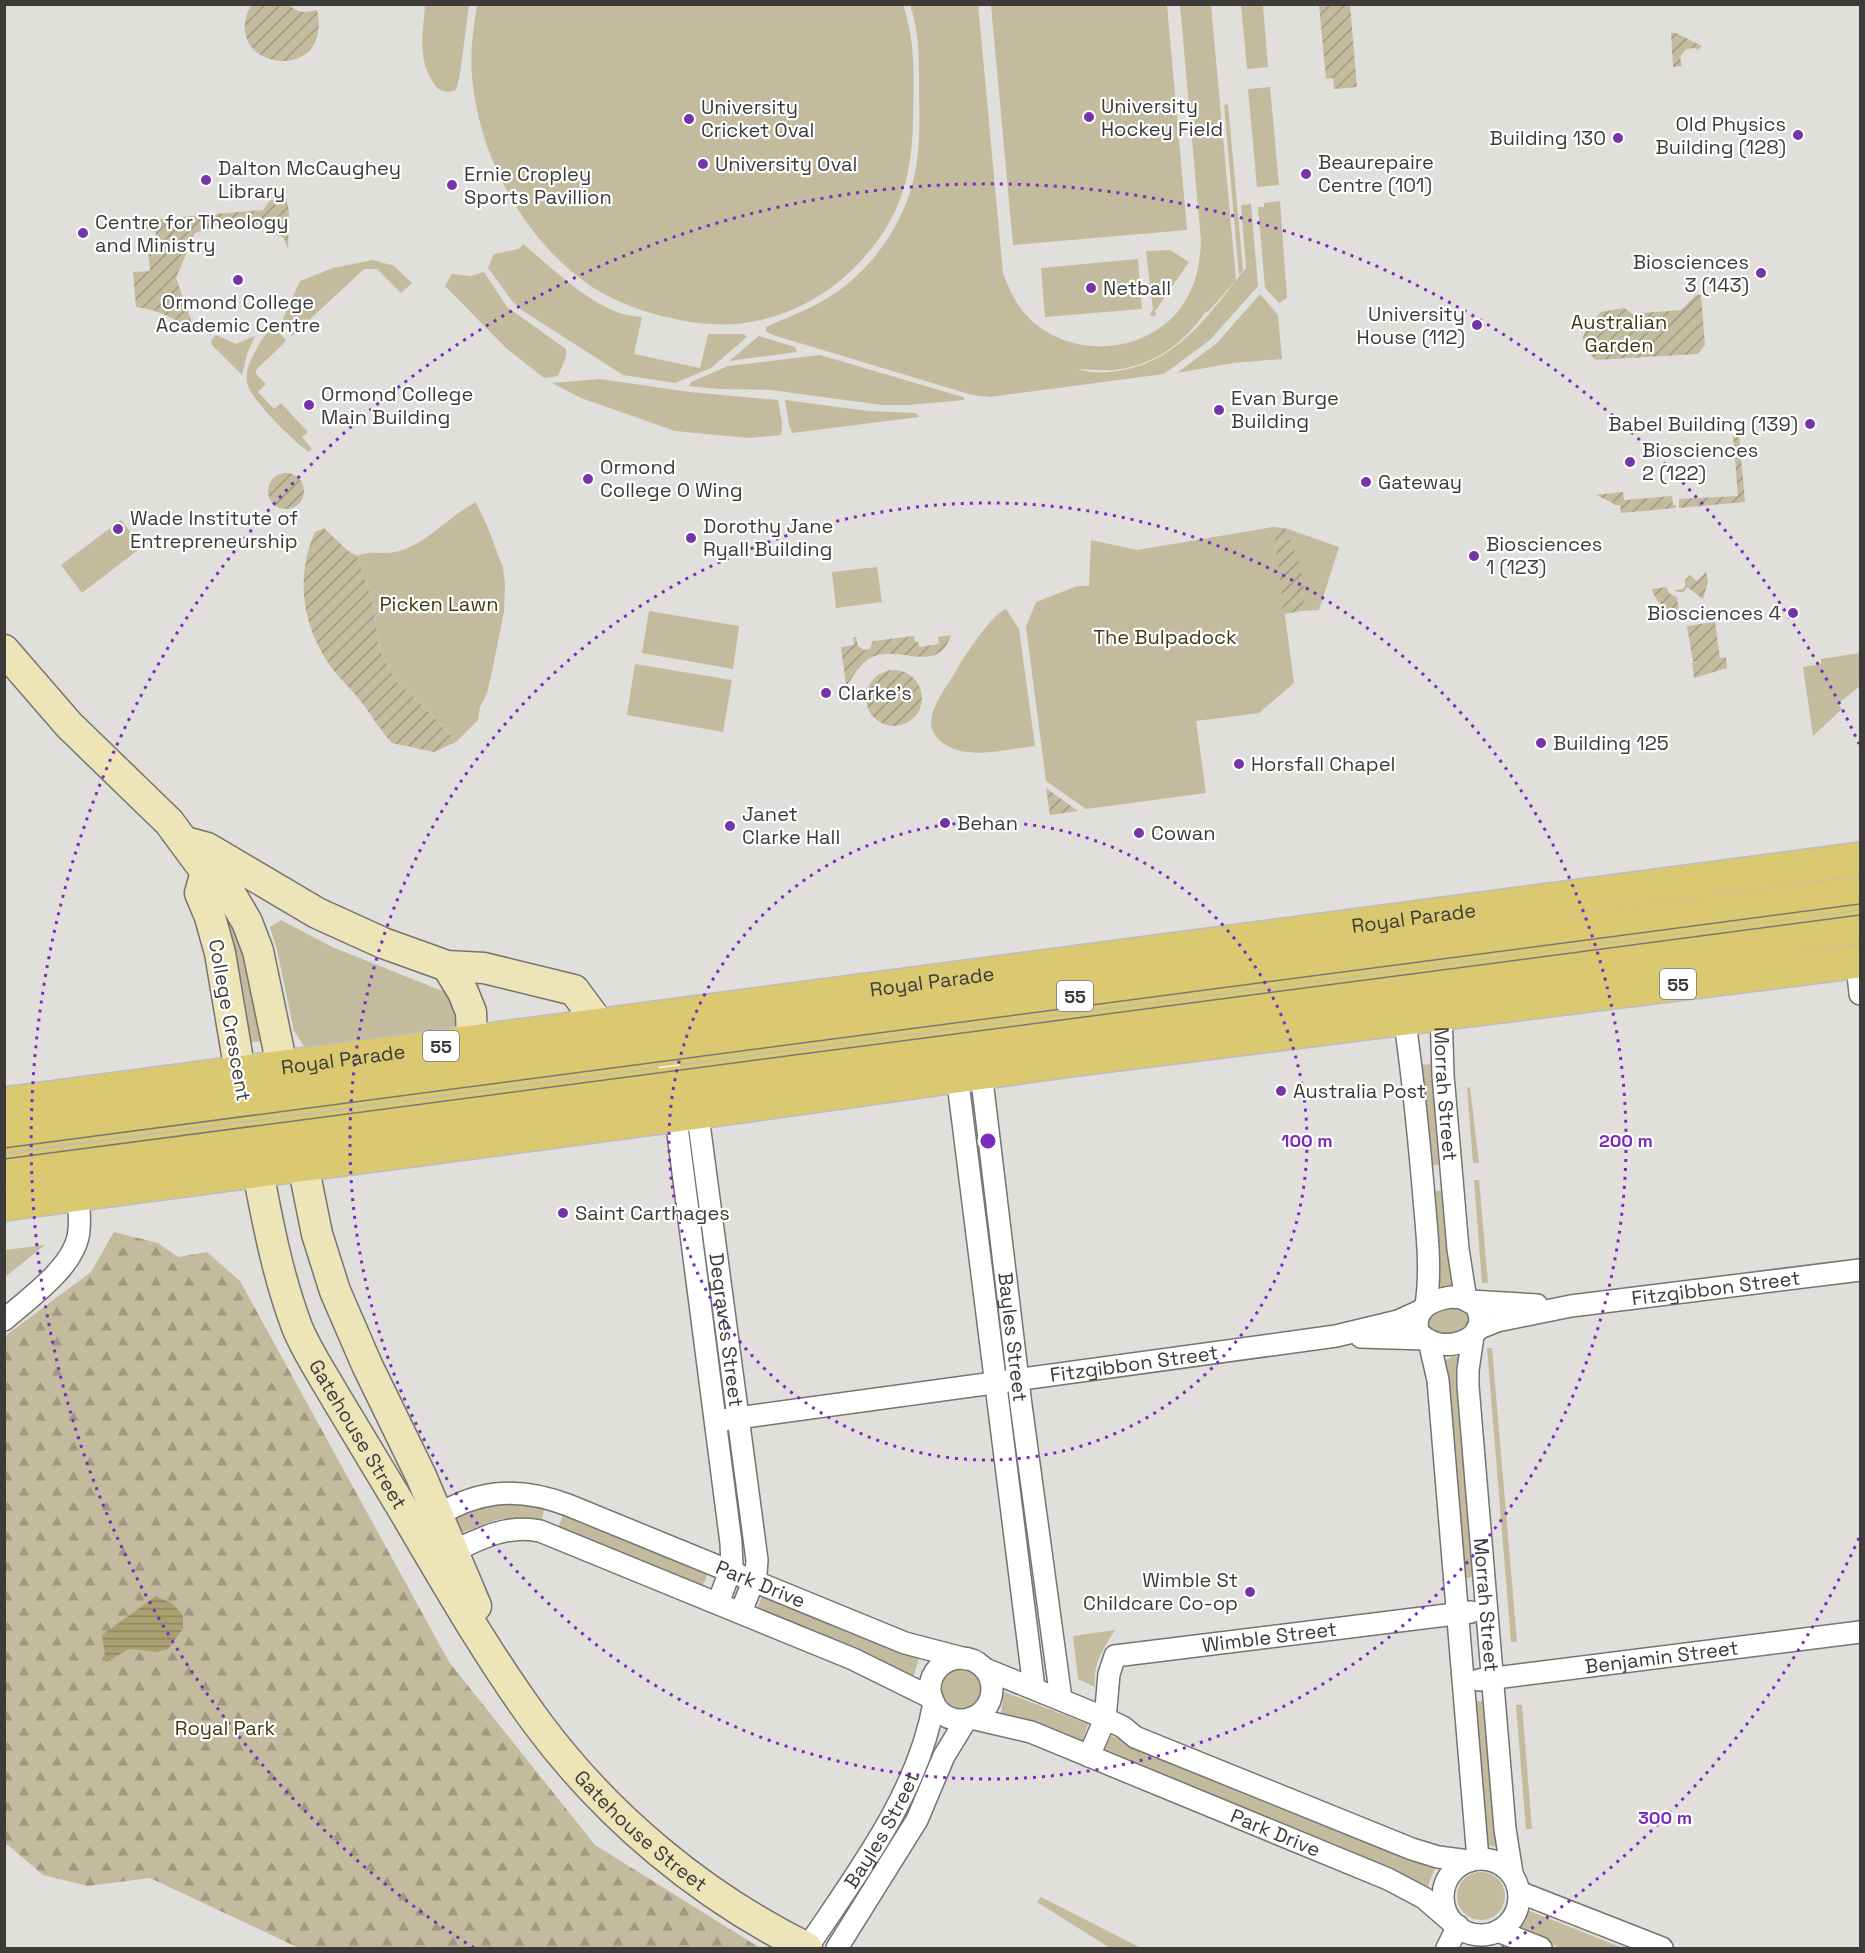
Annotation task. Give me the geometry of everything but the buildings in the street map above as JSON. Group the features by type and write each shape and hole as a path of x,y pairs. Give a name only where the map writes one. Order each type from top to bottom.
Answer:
{"main road":[{"name":"College Crescent","path":"4,650 69,724 160,812 186,842 206,872 227,888 255,942 302,1164"},
{"name":"College Crescent","path":"186,842 207,848 261,882 326,917 383,943 447,966 484,968 574,990 600,1026"},
{"path":"1847,861 1860,943"},
{"name":"Royal Parade","path":"4,1136 69,1128 243,1089 282,1067 1847,861"},
{"name":"College Crescent","path":"206,872 200,893 218,945 258,1170"},
{"name":"Royal Parade","path":"4,1104 88,1093 243,1089 289,1099 1851,894"},
{"name":"55","path":"1069,1046 1404,1017 1860,943"},
{"name":"55","path":"4,1204 686,1114 1069,1046 1860,943"},
{"path":"447,966 463,992 471,1012 472,1042"},
{"name":"Bayles Street","path":"972,1063 979,1008 978,975"},
{"path":"816,996 826,1028"},
{"name":"55","path":"4,1171 682,1081 972,1063"},
{"path":"78,1194 69,1128 88,1093"},
{"name":"Gatehouse Street","path":"302,1164 317,1234 335,1291 367,1365 421,1476 427,1523"},
{"name":"Gatehouse Street","path":"258,1170 276,1259 302,1339 427,1523 474,1629 538,1724 568,1762 637,1834 714,1893 771,1930 807,1948"}],"street":[{"path":"1860,943 1860,994"},
{"name":"Morrah Street","path":"1441,1012 1443,1075 1458,1255 1468,1301"},
{"name":"Morrah Street","path":"1404,1017 1415,1088 1429,1272 1423,1308"},
{"name":"Degraves Street","path":"678,1048 716,1421 732,1551 730,1571 718,1603"},
{"name":"Bayles Street","path":"972,1063 1061,1699"},
{"name":"Bayles Street","path":"972,1063 996,1382 1034,1688"},
{"name":"Degraves Street","path":"686,1114 737,1417 757,1560 754,1580 741,1612"},
{"name":"Morrah Street","path":"1422,1179 1452,1176"},
{"path":"4,1320 46,1282 72,1253 79,1234 78,1194"},
{"name":"Fitzgibbon Street","path":"1475,1333 1497,1322 1571,1306 1860,1270"},
{"path":"1443,1298 1468,1301 1475,1305 1480,1322 1475,1333 1466,1341 1445,1345 1427,1340 1420,1334 1417,1326 1423,1308 1443,1298"},
{"name":"Fitzgibbon Street","path":"1468,1301 1571,1306"},
{"name":"Fitzgibbon Street","path":"716,1421 1336,1336 1398,1321 1423,1308"},
{"name":"Morrah Street","path":"1475,1333 1468,1370 1468,1386 1505,1829 1515,1883"},
{"name":"Fitzgibbon Street","path":"1336,1336 1427,1340"},
{"name":"Morrah Street","path":"1427,1340 1438,1380 1463,1682 1473,1860"},
{"name":"Park Drive","path":"427,1523 478,1497 500,1493 527,1493 558,1501 905,1643 966,1659"},
{"path":"547,1533 558,1501"},
{"name":"Park Drive","path":"443,1556 485,1537 508,1530 530,1528 547,1533 853,1659 933,1701"},
{"name":"Wimble Street","path":"1105,1719 1109,1674 1115,1656 1486,1610"},
{"name":"Benjamin Street","path":"1463,1682 1860,1632"},
{"path":"966,1659 973,1660 985,1669 992,1684 989,1701 979,1714 969,1719 956,1720 947,1717 933,1701 931,1683 938,1669 951,1660 966,1659"},
{"name":"Park Drive","path":"985,1669 1123,1727 1135,1737 1412,1849 1438,1857 1473,1860"},
{"name":"Bayles Street","path":"807,1948 901,1801 922,1754 933,1701"},
{"name":"Bayles Street","path":"837,1948 924,1808 944,1756 969,1719"},
{"name":"Park Drive","path":"969,1719 1025,1729 1397,1883 1428,1900 1456,1925"},
{"path":"1089,1756 1105,1719"},
{"path":"891,1817 911,1829"},
{"path":"1487,1938 1508,1924 1519,1904 1515,1883 1502,1865 1490,1860 1473,1860 1457,1867 1449,1876 1444,1888 1443,1901 1447,1913 1456,1925 1475,1935 1487,1938 1541,1948"},
{"path":"1515,1883 1662,1948"},
{"path":"1448,1948 1456,1925"}],"green space":[{"path":"978,4 1003,273 1019,306 1038,326 1057,337 1078,344 1100,346 1123,344 1144,337 1163,326 1179,310 1196,277 1201,241 1180,5 1211,5 1236,280 1188,333 1155,358 1115,370 1078,369 1089,372 1106,372 1144,364 1163,355 1194,331 1246,268 1241,205 1251,204 1258,286 1210,340 1164,374 990,397 972,395 766,332 766,327 817,304 854,278 880,250 900,217 913,182 919,139 918,49 916,26 910,5"},
{"path":"251,5 289,5 302,12 317,10 318,35 309,51 295,59 278,61 261,55 249,44 245,27"},
{"path":"425,5 469,5 456,90 446,92 437,88 428,73 422,45"},
{"name":"University Oval","path":"477,5 903,5 910,33 913,63 912,143 905,183 891,219 869,252 836,284 816,298 774,316 751,322 704,324 657,315 613,298 592,287 546,246 509,195 495,166 476,107 472,77 472,41"},
{"name":"University Hockey Field","path":"991,5 1167,5 1187,230 1013,245"},
{"path":"1241,5 1263,5 1268,67 1247,69"},
{"path":"1319,5 1350,5 1357,87 1334,89 1333,78 1326,79"},
{"path":"1671,33 1676,33 1702,46 1698,50 1686,49 1680,57 1682,66 1673,67"},
{"path":"1270,87 1279,185 1257,187 1248,89"},
{"path":"1228,104 1243,270 1239,275 1224,105"},
{"path":"286,196 289,212 288,250 284,238 243,218 195,233 176,278 192,323 200,327 202,334 198,334 162,313 136,307 133,272 150,271 148,249 157,247 155,228 136,230 136,221 263,210 269,201"},
{"path":"1280,201 1287,298 1279,303 1265,288 1258,207 1264,207 1264,203"},
{"path":"523,244 578,290 594,300 626,315 642,317 634,354 700,368 708,334 744,334 747,337 711,368 675,383 623,375 523,311 512,301 488,268 494,254 519,249"},
{"path":"1170,250 1189,262 1155,311 1156,315 1152,317 1146,251"},
{"name":"Netball","path":"1138,259 1142,309 1045,317 1041,268"},
{"path":"373,260 394,266 412,283 401,293 377,269 364,269 292,336 282,321 300,281 333,268"},
{"path":"484,272 507,307 566,349 566,357 558,376 544,378 506,348 445,286 452,274 471,276"},
{"path":"1260,294 1278,315 1282,359 1233,363 1177,373 1217,343"},
{"name":"Australian Garden","path":"1696,295 1701,295 1705,345 1698,354 1596,360 1586,351 1583,337 1588,326 1601,312 1624,308 1636,316 1641,313 1681,310"},
{"path":"276,328 286,341 256,370 256,374 266,384 258,392 274,409 281,403 308,432 302,437 312,449 309,452 264,409 247,383 251,359 265,335"},
{"path":"216,335 236,344 255,336 247,354 242,375 212,345 211,340"},
{"path":"759,336 795,347 797,352 729,361"},
{"path":"820,355 963,397 965,400 882,405 771,390 689,386 691,382 728,366"},
{"path":"600,379 690,392 778,400 782,423 781,435 749,438 675,431 581,398 552,383"},
{"path":"785,400 868,411 916,413 919,417 792,433"},
{"path":"1733,435 1739,435 1745,502 1679,508 1679,499 1738,496"},
{"path":"286,473 299,478 304,491 299,504 286,509 273,504 268,491 273,478"},
{"path":"1623,492 1624,500 1672,496 1673,505 1676,505 1676,508 1621,513 1620,505 1614,505 1596,495"},
{"name":"Picken Lawn","path":"476,502 503,568 504,612 487,693 480,707 478,720 456,742 434,717 395,680 379,648 374,606 357,556 367,553 393,552 410,547"},
{"path":"121,520 142,547 82,593 61,565"},
{"name":"The Bulpadock","path":"1273,527 1294,683 1259,713 1196,721 1206,793 1086,809 1046,781 1026,627 1036,602 1077,586 1089,586 1091,540 1137,550"},
{"path":"1273,527 1285,528 1294,548 1304,589 1303,611 1284,614"},
{"path":"324,528 348,551 357,556 374,606 379,648 395,680 434,717 456,742 434,752 392,743 323,655 309,622 304,586 305,568 315,532"},
{"path":"1285,528 1339,547 1319,610 1303,611 1300,568"},
{"path":"877,567 882,602 836,608 832,572"},
{"path":"1706,572 1708,582 1703,599 1687,587 1684,592 1675,590 1683,589 1685,580 1690,575 1697,581"},
{"path":"1666,587 1670,594 1677,597 1679,612 1669,610 1662,605 1652,589"},
{"path":"1006,609 1019,629 1035,746 985,753 959,751 948,746 934,734 931,723 934,709 972,645 986,626"},
{"path":"649,611 739,626 733,669 642,653"},
{"path":"1715,622 1720,658 1726,657 1727,668 1694,678 1692,663 1699,662 1693,662 1687,626"},
{"path":"951,635 945,647 937,654 928,657 883,654 872,657 861,666 846,686 841,647 854,645 853,637 856,637 858,646 864,650 870,649 873,641 914,636 919,647 939,644 938,637"},
{"path":"1860,653 1860,686 1838,704 1842,709 1813,736 1803,667 1821,664 1821,659"},
{"path":"635,664 732,680 723,732 627,715"},
{"path":"889,670 899,670 914,678 920,687 922,698 920,709 914,718 899,726 889,726 878,721 871,714 866,703 866,693 871,682 878,675"},
{"path":"1046,788 1078,811 1050,815"},
{"path":"216,897 248,951 266,1040 248,1043"},
{"path":"281,920 332,947 455,996 471,1027 306,1049 294,1031 270,927"},
{"path":"1436,1064 1445,1164 1427,1166 1418,1065"},
{"path":"1470,1087 1479,1163 1473,1163 1467,1088"},
{"path":"1474,1180 1479,1180 1488,1283 1482,1283"},
{"path":"1446,1190 1455,1289 1437,1290 1428,1192"},
{"name":"Royal Park","path":"114,1232 158,1243 178,1257 207,1252 240,1281 449,1662 595,1845 760,1948 299,1948 150,1878 88,1886 43,1875 8,1845 5,1846 5,1336 91,1272"},
{"path":"45,1245 5,1277 5,1250"},
{"path":"1453,1305 1470,1311 1473,1326 1453,1337 1427,1332 1426,1315"},
{"path":"1487,1348 1492,1348 1517,1642 1511,1642"},
{"path":"1453,1356 1458,1357 1461,1364 1474,1576 1468,1578 1462,1576 1441,1363"},
{"path":"512,1501 545,1506 542,1519 500,1519 458,1534 452,1519 487,1505"},
{"path":"565,1510 710,1568 701,1590 557,1531"},
{"path":"764,1591 920,1655 913,1678 756,1612"},
{"path":"1115,1630 1097,1664 1095,1687 1078,1679 1073,1636"},
{"path":"960,1664 977,1671 984,1688 977,1705 960,1712 943,1705 936,1688 943,1671"},
{"path":"1004,1692 1088,1724 1081,1745 1078,1746 1001,1713"},
{"path":"1484,1701 1501,1848 1482,1844 1473,1702"},
{"path":"1516,1705 1522,1705 1532,1829 1526,1829"},
{"path":"1111,1736 1436,1866 1427,1888 1103,1754"},
{"path":"1481,1872 1498,1879 1505,1896 1498,1913 1481,1920 1464,1913 1457,1896 1464,1879"},
{"path":"1041,1897 1141,1948 1110,1948 1037,1902"},
{"path":"1527,1910 1623,1948 1561,1948 1519,1932"}],"shaded area":[{"path":"156,1596 173,1604 183,1616 183,1629 168,1649 156,1652 129,1649 106,1662 102,1635"}],"tram line":[{"path":"4,1148 1860,904"},
{"path":"4,1159 1860,915"}],"place":[{"name":"University Hockey Field","path":"1089,117"},
{"name":"University Cricket Oval","path":"689,119"},
{"name":"Old Physics Building (128)","path":"1798,135"},
{"name":"Building 130","path":"1618,138"},
{"name":"University Oval","path":"703,164"},
{"name":"Beaurepaire Centre (101)","path":"1306,174"},
{"name":"Dalton McCaughey Library","path":"206,180"},
{"name":"Ernie Cropley Sports Pavillion","path":"452,185"},
{"name":"Centre for Theology and Ministry","path":"83,233"},
{"name":"Biosciences 3 (143)","path":"1761,273"},
{"name":"Ormond College Academic Centre","path":"238,280"},
{"name":"Netball","path":"1091,288"},
{"name":"University House (112)","path":"1477,325"},
{"name":"Ormond College Main Building","path":"309,405"},
{"name":"Evan Burge Building","path":"1219,410"},
{"name":"Babel Building (139)","path":"1810,424"},
{"name":"Biosciences 2 (122)","path":"1630,462"},
{"name":"Ormond College O Wing","path":"588,479"},
{"name":"Gateway","path":"1366,482"},
{"name":"Wade Institute of Entrepreneurship","path":"118,529"},
{"name":"Dorothy Jane Ryall Building","path":"691,538"},
{"name":"Biosciences 1 (123)","path":"1474,556"},
{"name":"Biosciences 4","path":"1793,613"},
{"name":"Clarke's","path":"826,693"},
{"name":"Building 125","path":"1541,743"},
{"name":"Horsfall Chapel","path":"1239,764"},
{"name":"Behan","path":"945,823"},
{"name":"Janet Clarke Hall","path":"730,826"},
{"name":"Cowan","path":"1139,833"},
{"name":"Australia Post","path":"1281,1091"},
{"name":"Saint Carthages","path":"563,1213"},
{"name":"Wimble St Childcare Co-op","path":"1250,1592"}]}
